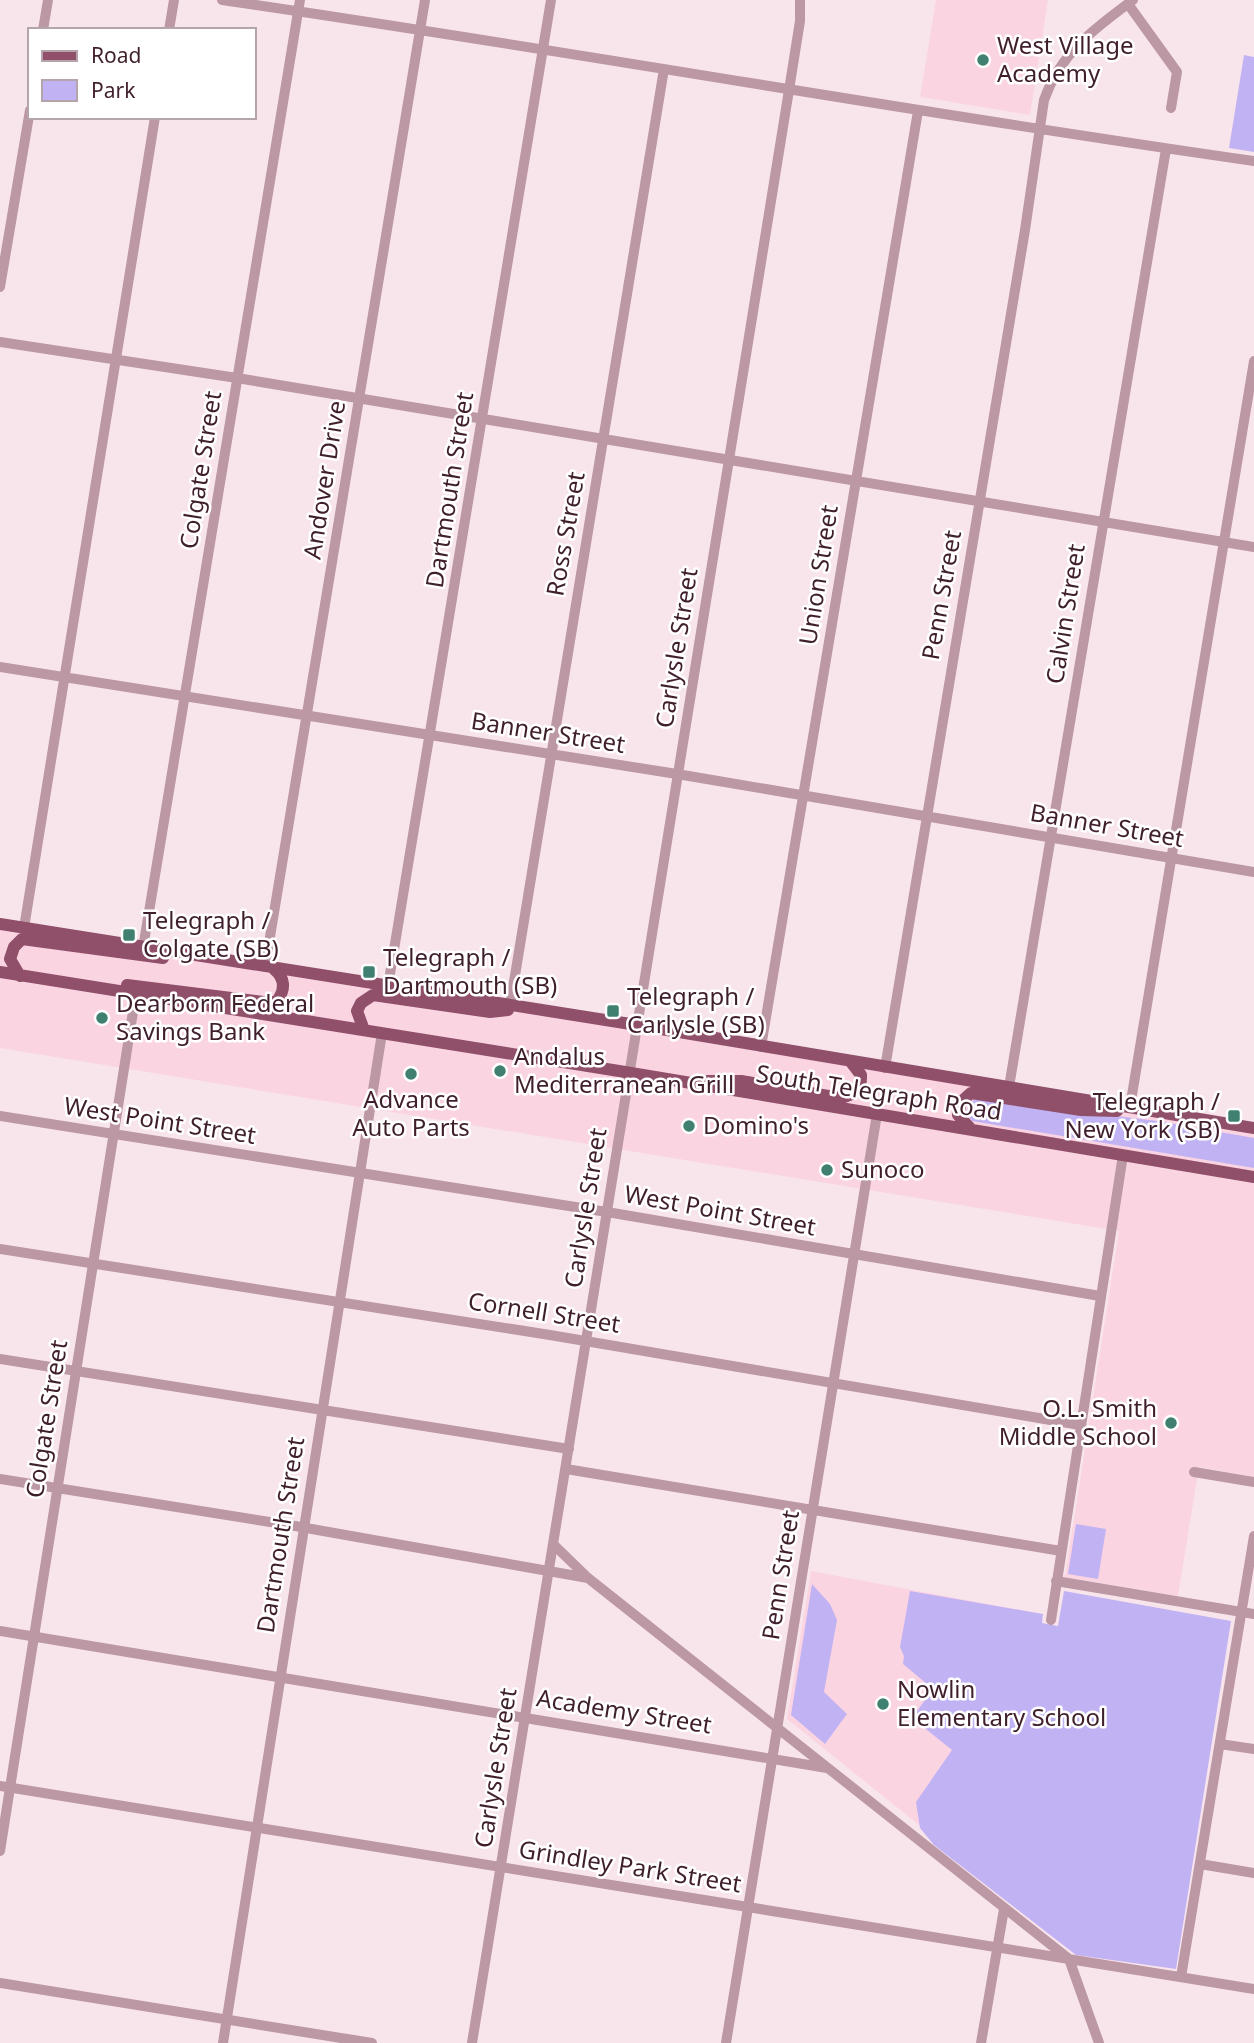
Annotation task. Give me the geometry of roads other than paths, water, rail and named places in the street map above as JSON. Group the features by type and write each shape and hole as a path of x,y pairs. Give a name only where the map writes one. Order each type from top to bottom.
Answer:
{"main road":[{"name":"South Telegraph Road","path":"0,924 1254,1127"},
{"path":"20,976 10,959 14,947 22,939 143,957 195,956"},
{"path":"95,987 163,987 271,1003 277,1000 283,990 283,979 270,968"},
{"name":"South Telegraph Road","path":"0,972 629,1072 1254,1177"},
{"path":"364,1030 357,1011 361,1003 373,995 491,1012 525,1008"},
{"path":"689,1083 716,1079 741,1081 841,1098 856,1093 860,1087 861,1075 850,1062"},
{"path":"971,1129 958,1115 961,1102 971,1093 1081,1110 1149,1110"}],"street":[{"path":"43,28 48,0"},
{"path":"169,28 174,0"},
{"path":"222,0 299,5 420,29 789,90 1254,161"},
{"name":"Andover Drive","path":"270,968 308,716 425,0"},
{"name":"Dartmouth Street","path":"388,986 551,0"},
{"name":"Carlysle Street","path":"472,2043 800,22 800,0"},
{"path":"1130,2 1174,65 1177,87 1171,108"},
{"name":"Penn Street","path":"885,1068 1044,100 1059,66 1080,41 1130,2"},
{"name":"Colgate Street","path":"143,948 299,5"},
{"name":"Ross Street","path":"510,1006 664,69"},
{"name":"Union Street","path":"761,1047 918,111"},
{"path":"0,287 28,119"},
{"path":"24,928 155,119"},
{"name":"Calvin Street","path":"1009,1087 1166,149"},
{"path":"0,342 237,378 1254,547"},
{"path":"1130,1107 1254,361"},
{"name":"Banner Street","path":"0,667 677,774 1254,872"},
{"name":"Colgate Street","path":"0,1851 5,1787 58,1489 136,993"},
{"name":"Dartmouth Street","path":"223,2043 382,1033"},
{"name":"Penn Street","path":"726,2043 877,1114"},
{"name":"West Point Street","path":"0,1116 607,1212 1100,1296"},
{"path":"1051,1620 1123,1155"},
{"name":"Cornell Street","path":"0,1249 586,1341 1080,1425"},
{"path":"0,1359 569,1449"},
{"path":"566,1469 1061,1551"},
{"path":"1194,1472 1254,1482"},
{"path":"0,1479 304,1528 588,1578"},
{"path":"1181,1977 1254,1536"},
{"path":"553,1544 588,1578 1069,1959 1099,2043"},
{"path":"1056,1581 1254,1614"},
{"name":"Academy Street","path":"0,1631 827,1768"},
{"path":"1220,1744 1254,1749"},
{"name":"Grindley Park Street","path":"5,1787 1254,1989"},
{"path":"1200,1864 1254,1873"},
{"path":"981,2043 1004,1909"},
{"path":"0,1983 372,2043"}],"place":[{"name":"West Village Academy","path":"983,60"},
{"name":"Telegraph / Colgate (SB)","path":"129,935"},
{"name":"Telegraph / Dartmouth (SB)","path":"369,972"},
{"name":"Telegraph / Carlysle (SB)","path":"613,1011"},
{"name":"Dearborn Federal Savings Bank","path":"102,1018"},
{"name":"Andalus Mediterranean Grill","path":"500,1071"},
{"name":"Advance Auto Parts","path":"411,1074"},
{"name":"Telegraph / New York (SB)","path":"1234,1116"},
{"name":"Domino's","path":"689,1126"},
{"name":"Sunoco","path":"827,1170"},
{"name":"O.L. Smith Middle School","path":"1171,1423"},
{"name":"Nowlin Elementary School","path":"883,1704"}]}
